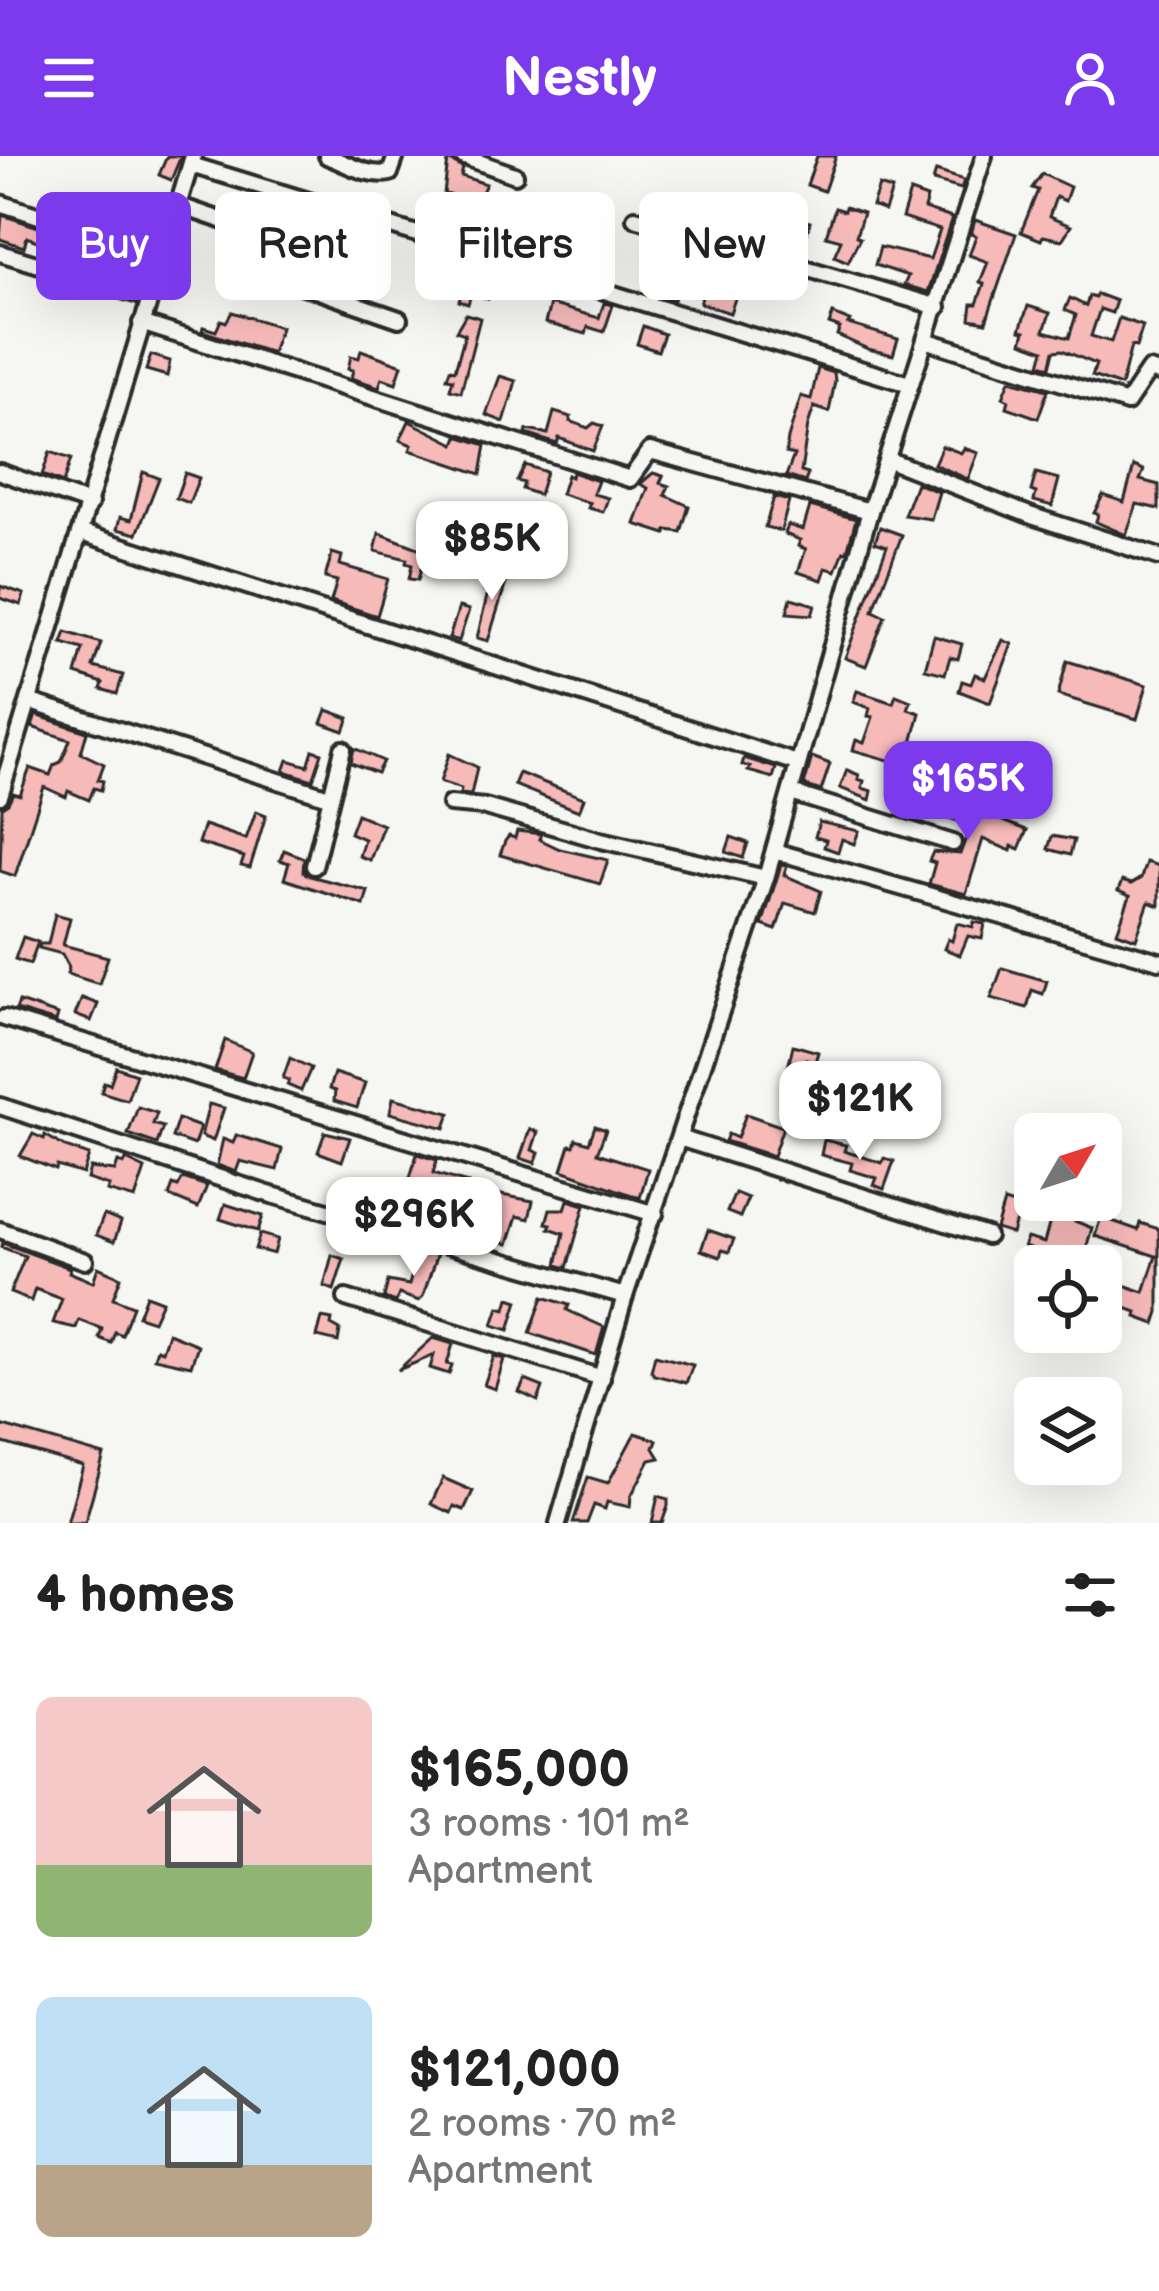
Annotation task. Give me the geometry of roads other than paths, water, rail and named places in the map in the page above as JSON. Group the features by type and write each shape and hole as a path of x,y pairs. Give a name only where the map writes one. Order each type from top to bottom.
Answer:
{"street":[{"path":"327,156 384,175 390,173 396,156"},
{"path":"462,156 515,175"},
{"path":"558,1523 625,1296 766,878 870,512 984,156"},
{"path":"184,192 192,161 909,384"},
{"path":"0,203 36,215"},
{"path":"191,210 300,247 295,284 399,319"},
{"path":"635,218 938,307"},
{"path":"0,254 36,265"},
{"path":"0,796 82,533 147,300"},
{"path":"141,323 630,479 650,451 870,512"},
{"path":"925,340 1127,403 1149,370 1159,373"},
{"path":"889,460 1032,516 1159,557"},
{"path":"0,472 90,504"},
{"path":"82,533 797,763"},
{"path":"31,702 329,797"},
{"path":"314,866 343,748"},
{"path":"790,793 953,843"},
{"path":"450,804 485,807 766,878"},
{"path":"774,850 1159,962"},
{"path":"4,1018 655,1214"},
{"path":"0,1106 265,1192 625,1296"},
{"path":"679,1138 986,1236"},
{"path":"0,1230 85,1261"},
{"path":"346,1298 602,1378"}]}
